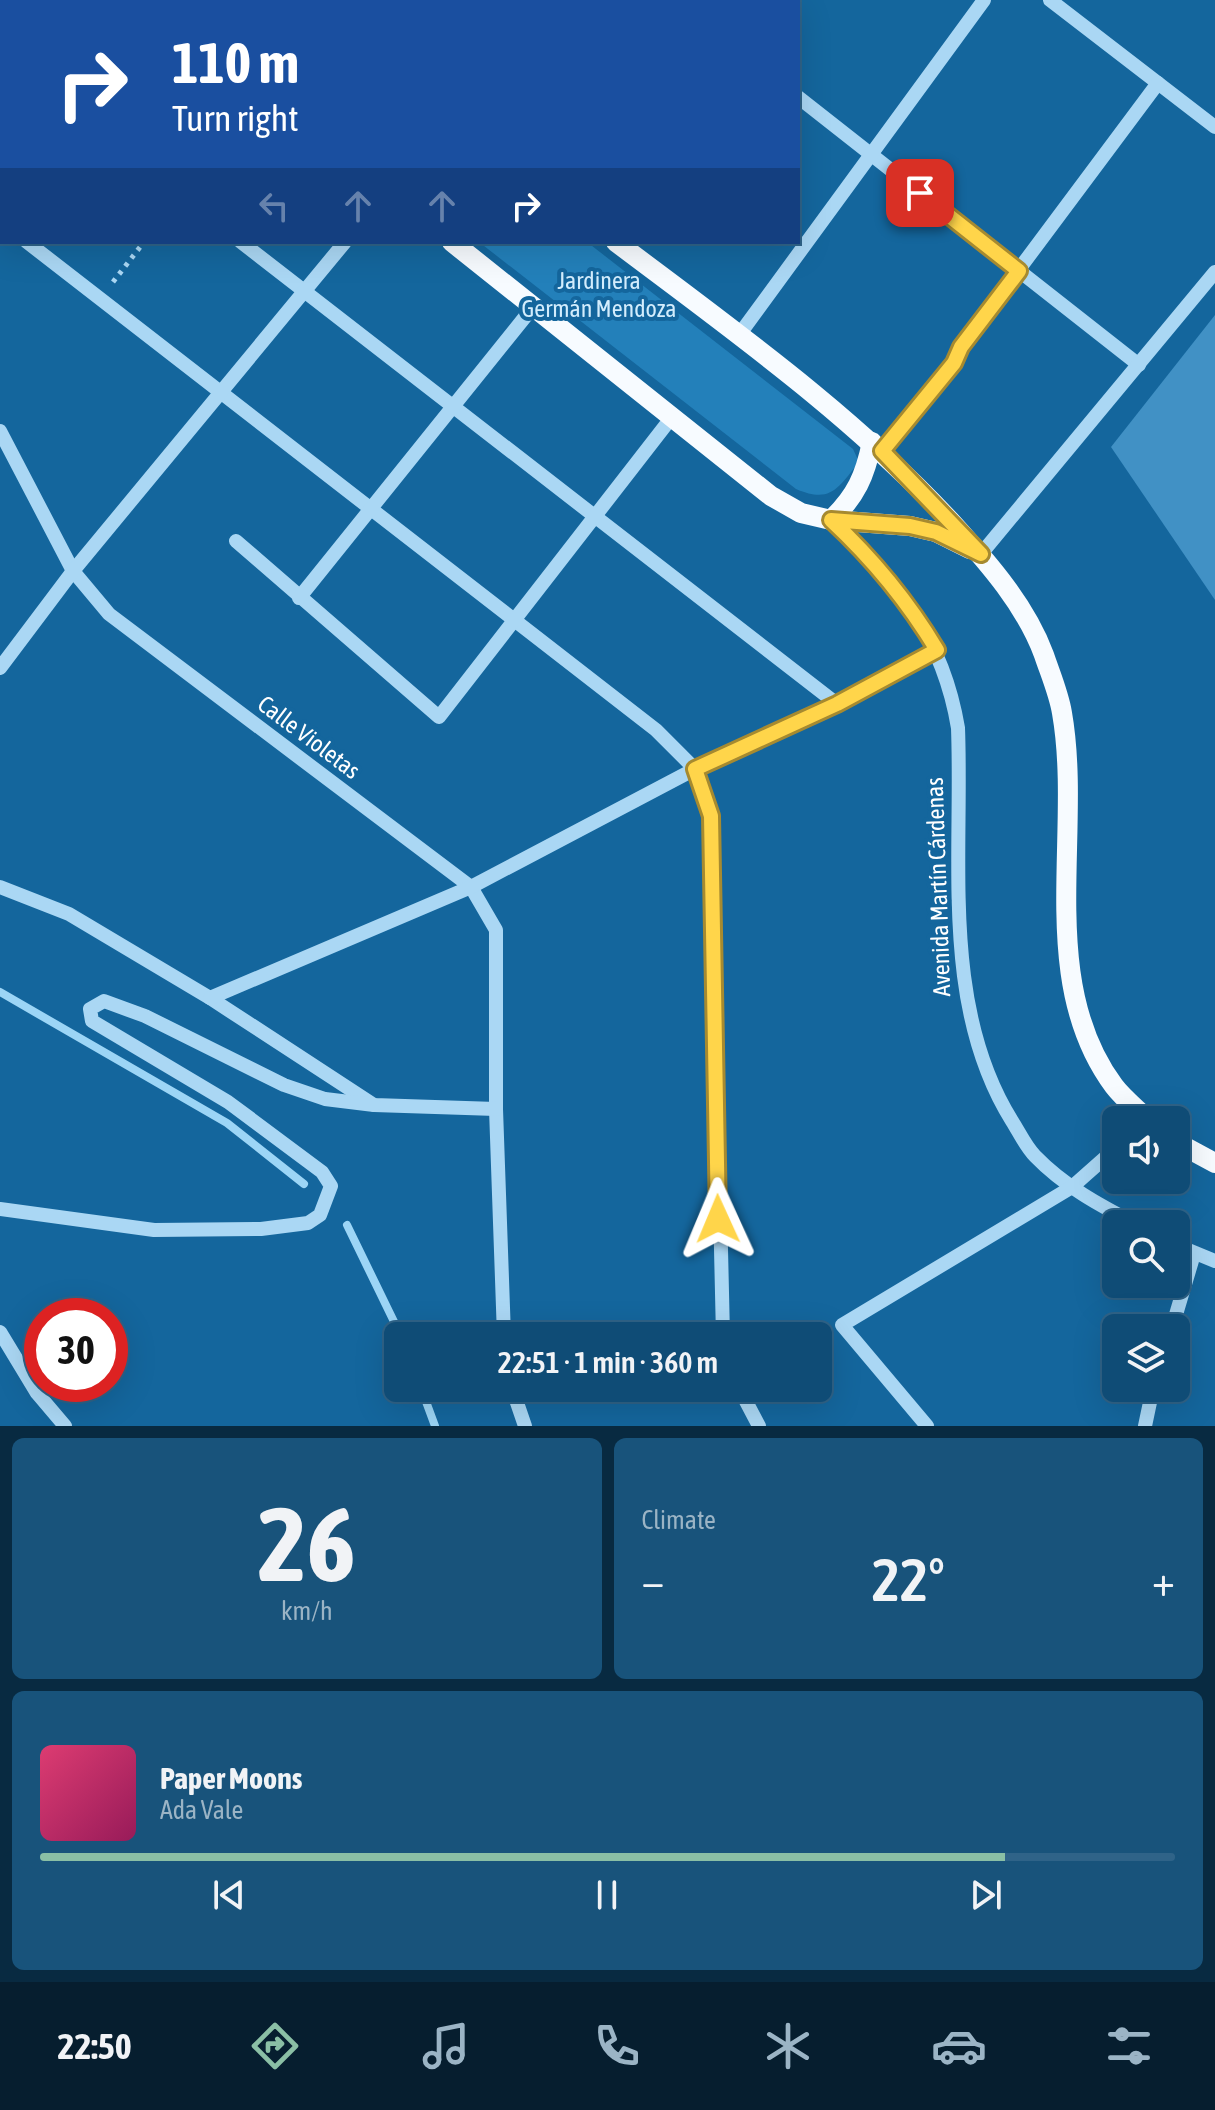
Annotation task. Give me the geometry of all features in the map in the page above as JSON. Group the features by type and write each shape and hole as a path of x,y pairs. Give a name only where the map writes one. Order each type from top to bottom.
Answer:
{"main road":[{"name":"Avenida Martín Cárdenas","path":"454,244 771,496 801,513 831,520 910,526 936,532 981,554"},
{"path":"619,244 739,335 877,447 981,554 1031,629 1043,652 1062,711 1067,768 1068,917 1075,994 1099,1061 1114,1086 1133,1106"},
{"path":"831,520 853,499 877,447"},
{"path":"1190,1150 1215,1163"}],"street":[{"path":"739,335 984,0"},
{"path":"1050,0 1215,127"},
{"path":"877,447 954,363 961,347 1158,83"},
{"path":"800,99 1139,365"},
{"path":"30,244 656,730 695,769 711,816 723,1322"},
{"path":"244,244 837,704"},
{"path":"0,668 73,571 343,244"},
{"path":"981,554 1215,272"},
{"path":"299,598 533,307"},
{"path":"236,541 439,717 672,417"},
{"name":"Calle Violetas","path":"0,431 73,571 109,614 471,887 496,930 496,1109 504,1322"},
{"name":"Avenida Martín Cárdenas","path":"831,520 875,561 911,606 937,650 952,690 958,728 963,982 980,1050 1003,1107 1034,1155 1085,1198 1109,1210"},
{"path":"210,998 471,887 695,769 837,704 937,650"},
{"path":"0,887 69,914 210,998 374,1105"},
{"path":"0,1209 154,1230 261,1229 308,1223 320,1215 331,1186 322,1172 228,1102 92,1021 90,1009 104,1001 145,1016 284,1085 325,1099 374,1105 496,1109"},
{"path":"927,1426 842,1325 1072,1187 1102,1160"},
{"path":"1190,1252 1215,1261"},
{"path":"1176,1314 1194,1254"},
{"path":"0,1332 37,1393 65,1426"},
{"path":"517,1402 525,1426"},
{"path":"746,1402 759,1426"},
{"path":"1145,1426 1150,1402"}],"path":[{"path":"100,298 142,244"}],"green space":[{"name":"Jardinera Germán Mendoza","path":"482,244 590,244 853,449 859,462 833,491 818,495 796,489"}],"building":[{"path":"1215,315 1215,600 1111,447"}],"waterway":[{"path":"0,992 227,1123 304,1184"},
{"path":"347,1225 394,1322"},
{"path":"426,1402 435,1426"}],"route":[{"path":"718,1219 711,816 695,769 837,704 937,650 911,606 875,561 831,520 910,526 936,532 981,554 882,451 954,363 961,347 1019,271 920,193"}]}
